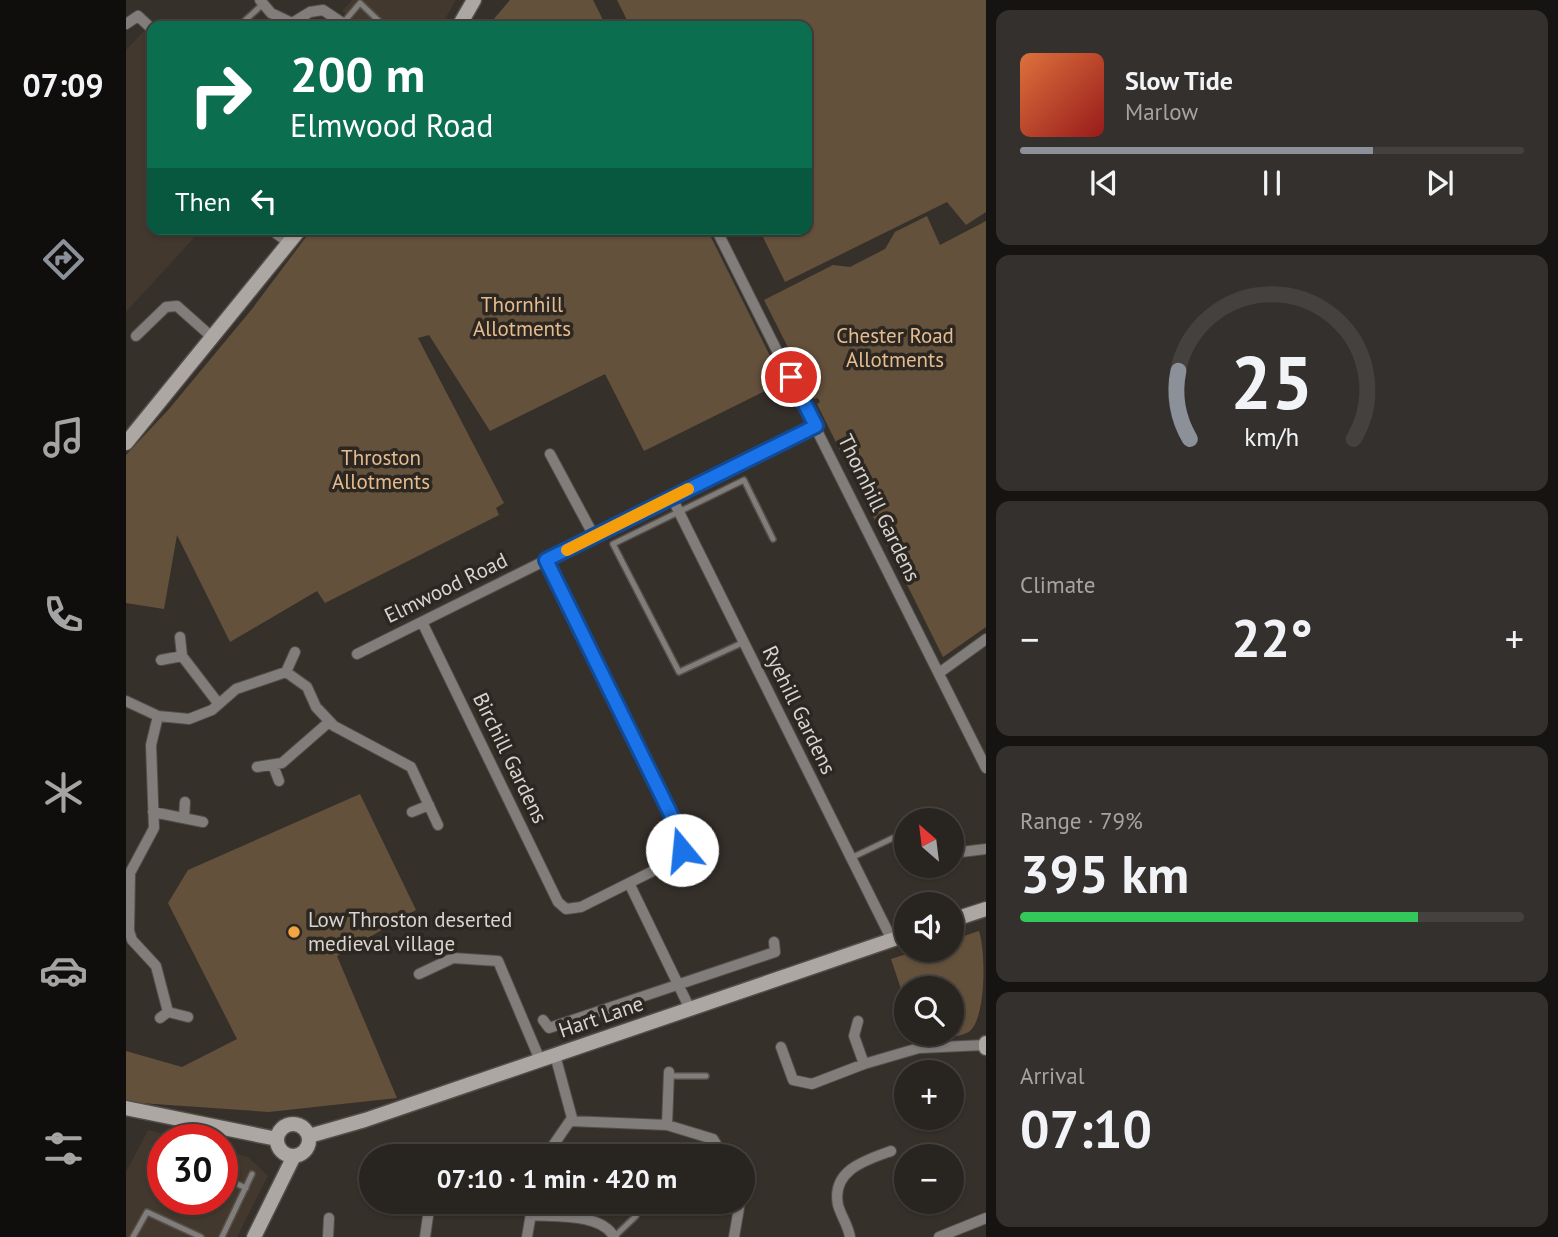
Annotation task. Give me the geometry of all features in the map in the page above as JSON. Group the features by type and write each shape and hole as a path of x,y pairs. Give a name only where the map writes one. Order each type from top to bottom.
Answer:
{"street":[{"path":"462,21 474,0"},
{"path":"261,2 271,13 288,21"},
{"path":"295,21 310,12 323,10 340,21"},
{"path":"126,24 138,16 147,24"},
{"path":"278,235 289,243"},
{"path":"126,443 295,235"},
{"name":"Thornhill Gardens","path":"719,235 986,768"},
{"path":"136,336 166,307 177,306 213,338"},
{"name":"Elmwood Road","path":"357,654 816,426"},
{"path":"550,454 594,536"},
{"name":"Ryehill Gardens","path":"672,498 892,940"},
{"path":"546,560 682,837 682,850 677,859 629,883 690,1009"},
{"name":"Birchill Gardens","path":"422,622 558,902 566,909 581,907 629,883"},
{"path":"180,637 182,656 218,703"},
{"path":"939,673 986,639"},
{"path":"126,701 158,716 189,719 212,710 236,689 286,673 295,652"},
{"path":"161,660 182,656"},
{"path":"286,673 307,687 316,707 329,722 411,767 438,825"},
{"path":"158,716 151,745 153,828 130,873 129,943 156,966 164,1015 188,1017"},
{"path":"257,767 274,765 293,756 329,722"},
{"path":"274,765 279,781"},
{"path":"184,818 185,802"},
{"path":"412,812 429,805"},
{"path":"153,812 204,822"},
{"path":"964,852 986,849"},
{"path":"964,916 986,909"},
{"name":"Hart Lane","path":"309,1136 365,1120 892,940"},
{"path":"543,1020 549,1028 678,987 775,952 774,942"},
{"path":"419,974 453,958 498,961 540,1060"},
{"path":"858,1021 854,1036 864,1064"},
{"path":"781,1047 793,1080 812,1084 864,1064 919,1048 986,1046"},
{"path":"554,1144 572,1118 555,1055"},
{"path":"667,1125 668,1074"},
{"path":"126,1108 277,1139"},
{"path":"570,1121 667,1125 713,1139 716,1144"},
{"path":"254,1237 294,1156 307,1147 309,1136 303,1127 293,1124 282,1128 277,1139 281,1150 294,1156"},
{"path":"850,1237 838,1203 842,1181 852,1165 891,1151"},
{"path":"425,1237 428,1214"},
{"path":"734,1237 740,1214"},
{"path":"527,1237 531,1215 596,1222 612,1234"},
{"path":"328,1237 329,1218"},
{"path":"939,1237 986,1218"}],"lane":[{"path":"244,21 261,2"},
{"path":"347,21 361,2 379,21"},
{"path":"744,642 679,672 613,544 744,480 773,539"},
{"path":"851,858 894,837"},
{"path":"668,1074 706,1076"},
{"path":"222,1237 252,1174"},
{"path":"238,1184 246,1188"},
{"path":"136,1236 147,1212 201,1237"},
{"path":"612,1234 636,1214"}],"shaded area":[{"path":"352,0 456,0 444,21 355,21 342,11"},
{"path":"144,31 147,34 147,235 197,235 126,312 126,50"},
{"path":"147,1132 147,1215 238,1215 238,1154 248,1157 268,1176 237,1237 126,1237 126,1172"}],"green space":[{"path":"510,0 593,0 604,21 492,21"},
{"path":"617,0 986,0 986,212 966,225 947,202 785,282 762,235 812,235 812,21 628,21"},
{"name":"Chester Road Allotments","path":"927,216 940,245 986,221 986,627 943,657 817,404 820,402 818,398 814,399 764,300 833,265 850,267 885,249 895,232"},
{"path":"308,235 710,235 783,382 644,451 605,374 490,431 429,335 418,338 504,503 496,508 499,515 325,603 317,591 230,642 177,535 164,609 126,603 126,455 169,409 252,309"},
{"path":"360,794 416,910 337,956 397,1098 269,1112 126,1102 126,1051 182,1067 237,1039 168,903 188,870"},
{"path":"979,931 983,954 983,984 975,1024 964,1034 964,976 897,976 891,959 894,958 894,962 964,962 964,936"}],"slow traffic":[{"path":"567,550 688,489"}],"place":[{"name":"Low Throston deserted medieval village","path":"294,932"}],"route":[{"path":"682,850 682,837 546,560 816,426 791,377"}],"park label":[{"name":"Thornhill Allotments","path":"522,317"},
{"name":"Throston Allotments","path":"381,470"}]}
